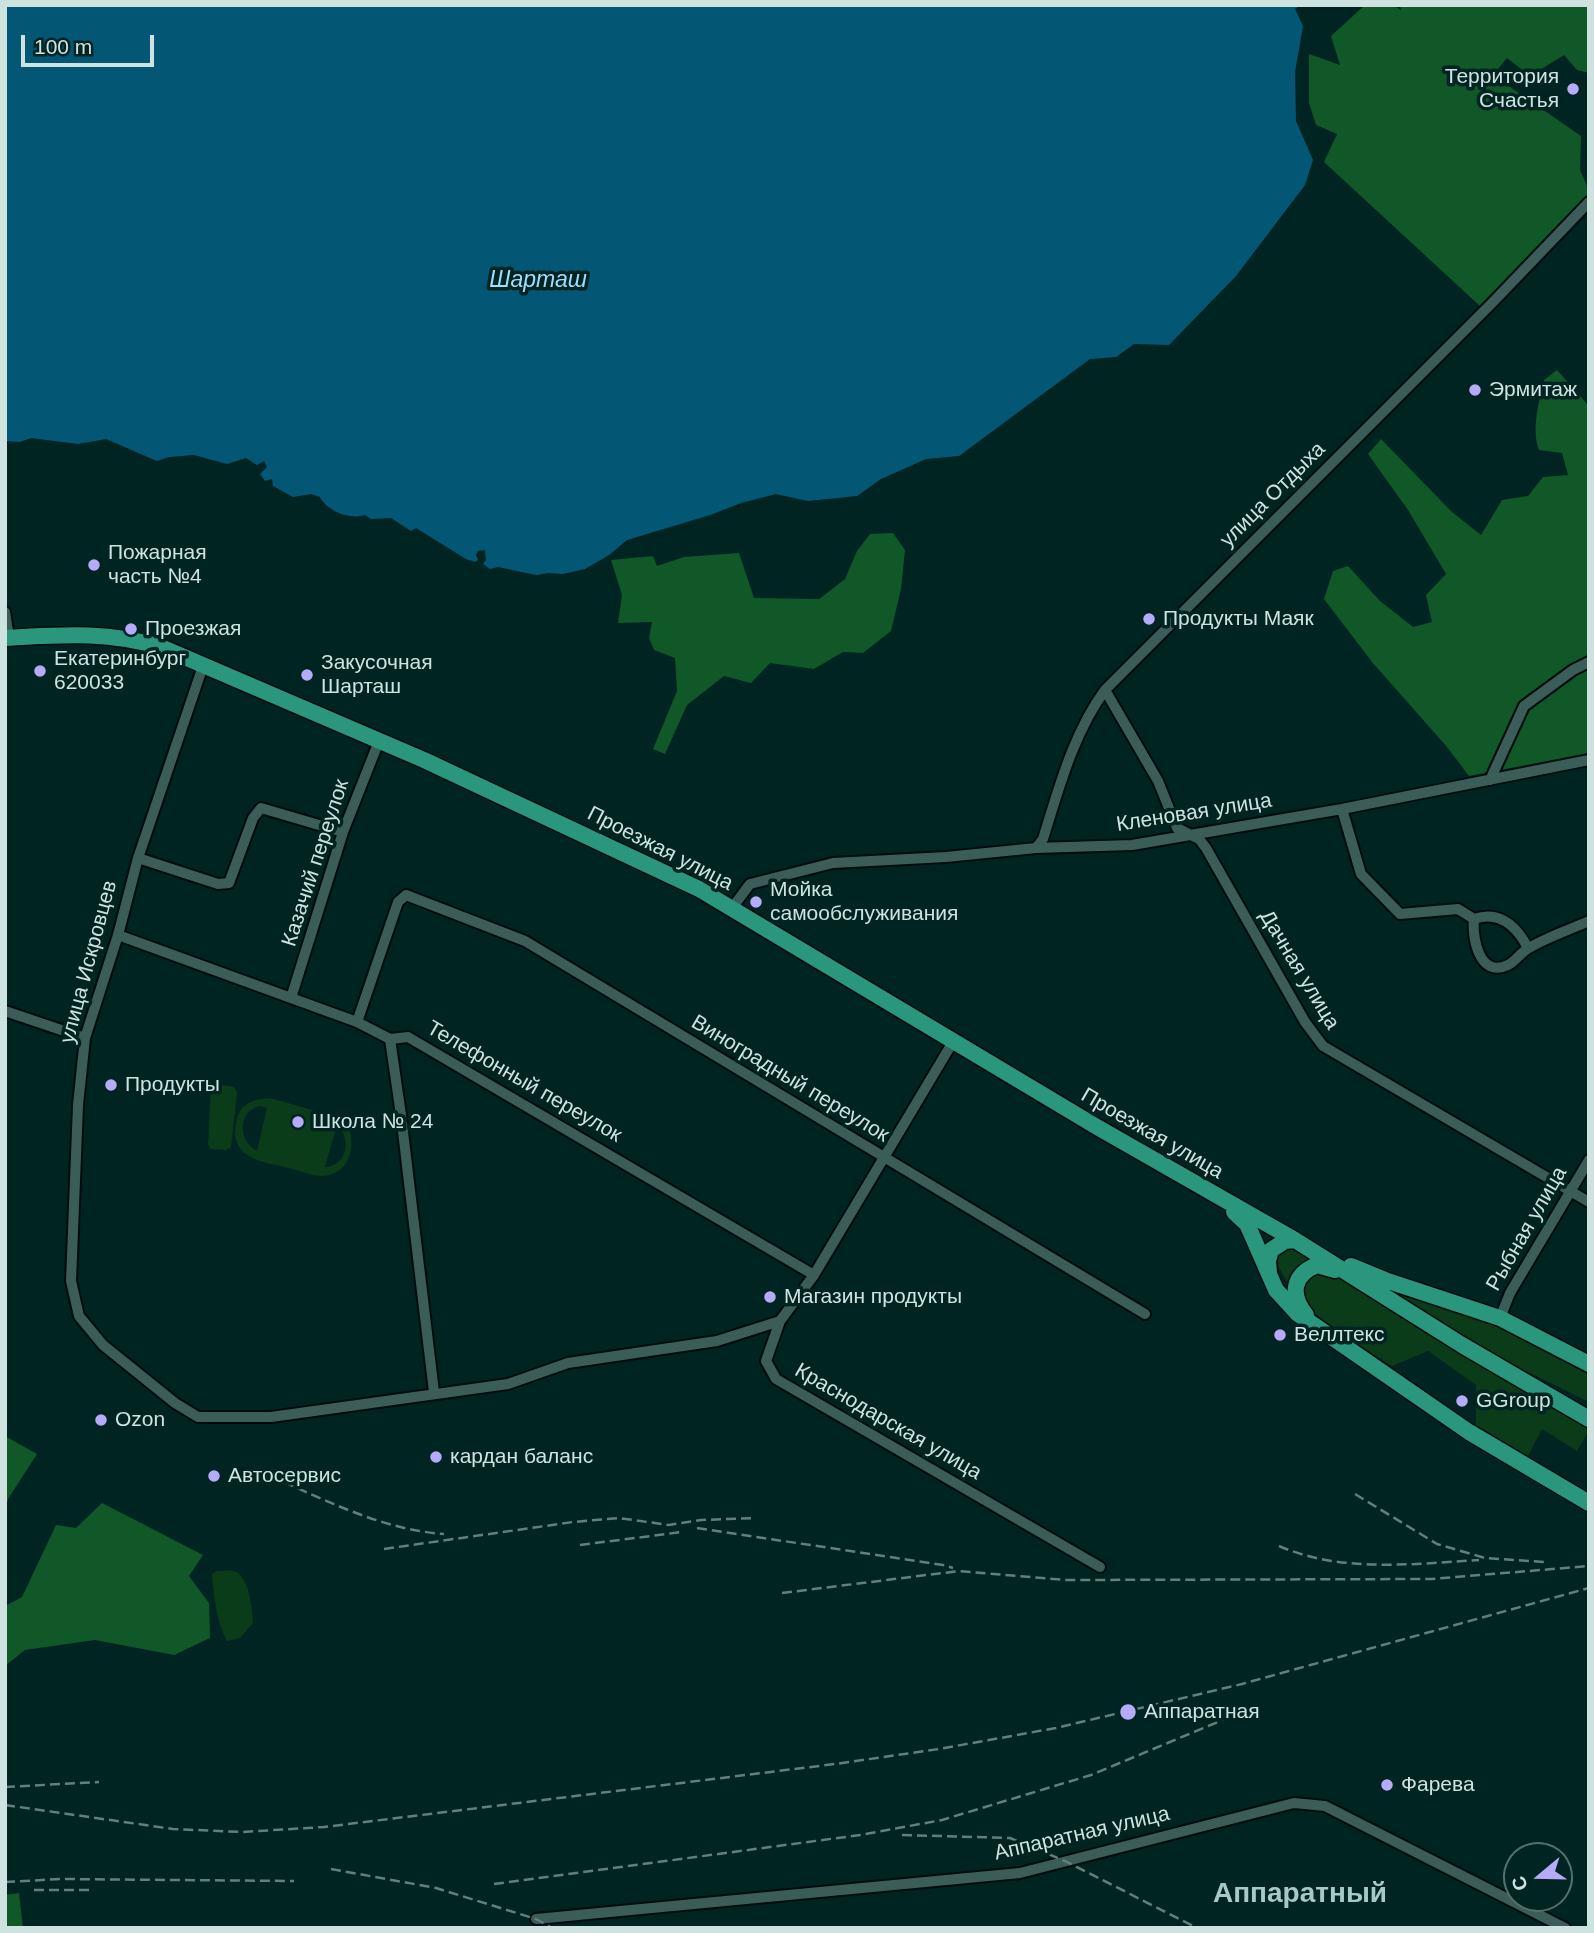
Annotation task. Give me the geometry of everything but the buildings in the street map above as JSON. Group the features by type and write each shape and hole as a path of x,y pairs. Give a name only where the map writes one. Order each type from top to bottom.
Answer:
{"main road":[{"name":"Проезжая улица","path":"7,638 66,634 130,638 161,647 379,741 699,889 1301,1244 1462,1345 1589,1419"},
{"path":"1214,1194 1247,1224 1269,1276 1281,1297 1298,1314 1469,1432 1589,1503"},
{"path":"1269,1276 1268,1261 1271,1250 1285,1241 1301,1244 1330,1254 1364,1273 1500,1318 1589,1364"},
{"path":"1316,1328 1295,1297 1297,1279 1317,1265 1352,1278"}],"street":[{"name":"улица Отдыха","path":"1036,848 1043,839 1067,764 1092,708 1105,690 1494,301 1589,202"},
{"path":"5,612 7,638"},
{"path":"1490,780 1524,706 1573,670 1589,662"},
{"name":"улица Искровцев","path":"203,666 138,858 118,935 85,1038 78,1105 71,1281 79,1316 103,1345 175,1404 198,1417 271,1417 434,1392"},
{"name":"Дачная улица","path":"1105,690 1157,781 1177,828 1199,839 1206,848 1305,1022 1323,1046 1589,1202"},
{"name":"Казачий переулок","path":"291,998 343,832 379,741"},
{"name":"Кленовая улица","path":"732,908 750,884 833,863 946,857 1036,848 1132,845 1342,809 1589,760"},
{"path":"138,858 218,884 229,883 253,818 261,808 343,832"},
{"path":"1342,809 1361,874 1400,914 1458,909 1474,919"},
{"name":"Виноградный переулок","path":"357,1022 398,902 406,895 524,941 1145,1314"},
{"path":"1474,919 1484,915 1504,920 1521,935 1528,948"},
{"path":"1474,919 1473,930 1478,954 1491,966 1500,967 1507,965 1528,948 1589,921"},
{"name":"Телефонный переулок","path":"118,935 357,1022 390,1039 408,1037 814,1275"},
{"path":"5,1011 85,1038"},
{"path":"390,1039 434,1392 508,1384 568,1363 717,1341 780,1321"},
{"name":"Краснодарская улица","path":"954,1040 814,1275 780,1321 766,1361 776,1379 1100,1567"},
{"name":"Рыбная улица","path":"1500,1318 1510,1293 1589,1160"},
{"name":"Аппаратная улица","path":"536,1919 1020,1873 1294,1803 1325,1806 1565,1928"}],"green space":[{"path":"1365,5 1393,5 1401,10 1400,5 1589,5 1589,73 1577,70 1564,55 1530,76 1507,58 1493,75 1581,136 1580,170 1589,190 1589,197 1481,307 1324,162 1337,134 1316,125 1309,103 1309,54 1340,65 1331,36"},
{"path":"1557,370 1589,406 1589,753 1469,776 1372,662 1324,599 1333,571 1348,566 1380,601 1413,627 1432,622 1426,595 1446,574 1408,510 1368,454 1381,439 1452,512 1481,535 1502,500 1528,496 1543,477 1568,475 1562,453 1539,450 1536,433 1544,380"},
{"path":"893,533 905,550 901,589 891,631 863,653 843,652 814,669 770,663 751,683 724,676 687,705 665,754 653,749 677,691 675,658 654,650 649,638 652,622 618,623 622,595 611,560 653,556 657,566 684,557 739,553 754,598 819,599 845,579 857,551 870,534"},
{"path":"216,1084 234,1087 237,1093 231,1147 226,1150 211,1149 208,1144 211,1088"},
{"path":"270,1098 344,1119 351,1136 350,1155 346,1163 332,1174 318,1176 249,1156 237,1143 237,1119 245,1106","holes":["261,1106 267,1108 257,1151 246,1140 243,1126 248,1113","337,1125 345,1137 345,1151 338,1162 325,1167"]},
{"path":"1286,1247 1298,1250 1313,1261 1300,1268 1288,1283 1278,1264 1279,1251"},
{"path":"1328,1272 1589,1424 1589,1430 1577,1451 1542,1429 1528,1456 1476,1425 1476,1385 1428,1351 1392,1366 1329,1325 1308,1305 1301,1294 1310,1278"},
{"path":"1386,1288 1475,1314 1589,1370 1589,1402 1494,1355"},
{"path":"5,1436 37,1454 8,1499 5,1511"},
{"path":"102,1503 203,1555 189,1576 209,1603 210,1638 174,1655 95,1640 25,1650 5,1666 5,1606 22,1597 56,1525 76,1528"},
{"path":"217,1571 234,1571 247,1586 253,1623 240,1638 227,1641 220,1625 212,1574"},
{"path":"19,1893 23,1928 5,1928 5,1895"}],"water":[{"name":"Шарташ","path":"5,5 1300,5 1295,9 1303,26 1295,72 1296,121 1313,160 1305,185 1236,276 1169,345 1134,344 1116,357 1090,359 959,456 926,459 881,479 857,496 808,501 776,494 627,540 609,555 585,569 563,574 536,575 498,567 490,569 483,564 486,560 485,550 478,551 478,560 475,562 466,559 416,528 411,531 391,518 371,519 365,515 346,515 333,510 320,497 311,494 293,497 273,486 272,479 265,481 260,474 267,467 264,461 257,465 246,458 227,464 194,455 157,461 106,439 78,444 31,438 20,442 5,441"}],"railway":[{"path":"284,1482 342,1508 382,1522 444,1534"},
{"path":"1355,1494 1437,1544 1485,1558 1545,1562"},
{"path":"384,1549 619,1518 669,1525 701,1520 755,1518"},
{"path":"697,1528 953,1568"},
{"path":"580,1545 682,1532"},
{"path":"1279,1546 1327,1560 1378,1565 1479,1560"},
{"path":"782,1593 959,1571 1065,1580 1432,1579 1589,1566"},
{"path":"5,1805 173,1829 242,1832 324,1827 835,1764 1056,1728 1242,1684 1589,1588"},
{"path":"494,1884 860,1835 942,1820 1091,1775 1225,1719"},
{"path":"5,1787 99,1782"},
{"path":"902,1835 1010,1838 1065,1861 1197,1928"},
{"path":"331,1869 436,1888 536,1919 552,1928"},
{"path":"5,1882 61,1879 294,1881"},
{"path":"34,1890 94,1890"}],"place":[{"name":"Территория Счастья","path":"1573,89"},
{"name":"Эрмитаж","path":"1475,390"},
{"name":"Пожарная часть №4","path":"94,565"},
{"name":"Продукты Маяк","path":"1149,619"},
{"name":"Проезжая","path":"131,629"},
{"name":"Екатеринбург 620033","path":"40,671"},
{"name":"Закусочная Шарташ","path":"307,675"},
{"name":"Мойка самообслуживания","path":"756,902"},
{"name":"Продукты","path":"111,1085"},
{"name":"Школа № 24","path":"298,1122"},
{"name":"Магазин продукты","path":"770,1297"},
{"name":"Веллтекс","path":"1280,1335"},
{"name":"GGroup","path":"1462,1401"},
{"name":"Ozon","path":"101,1420"},
{"name":"кардан баланс","path":"436,1457"},
{"name":"Автосервис","path":"214,1476"},
{"name":"Аппаратная","path":"1128,1712"},
{"name":"Фарева","path":"1387,1785"}],"district":[{"name":"Аппаратный","path":"1300,1894"}]}
